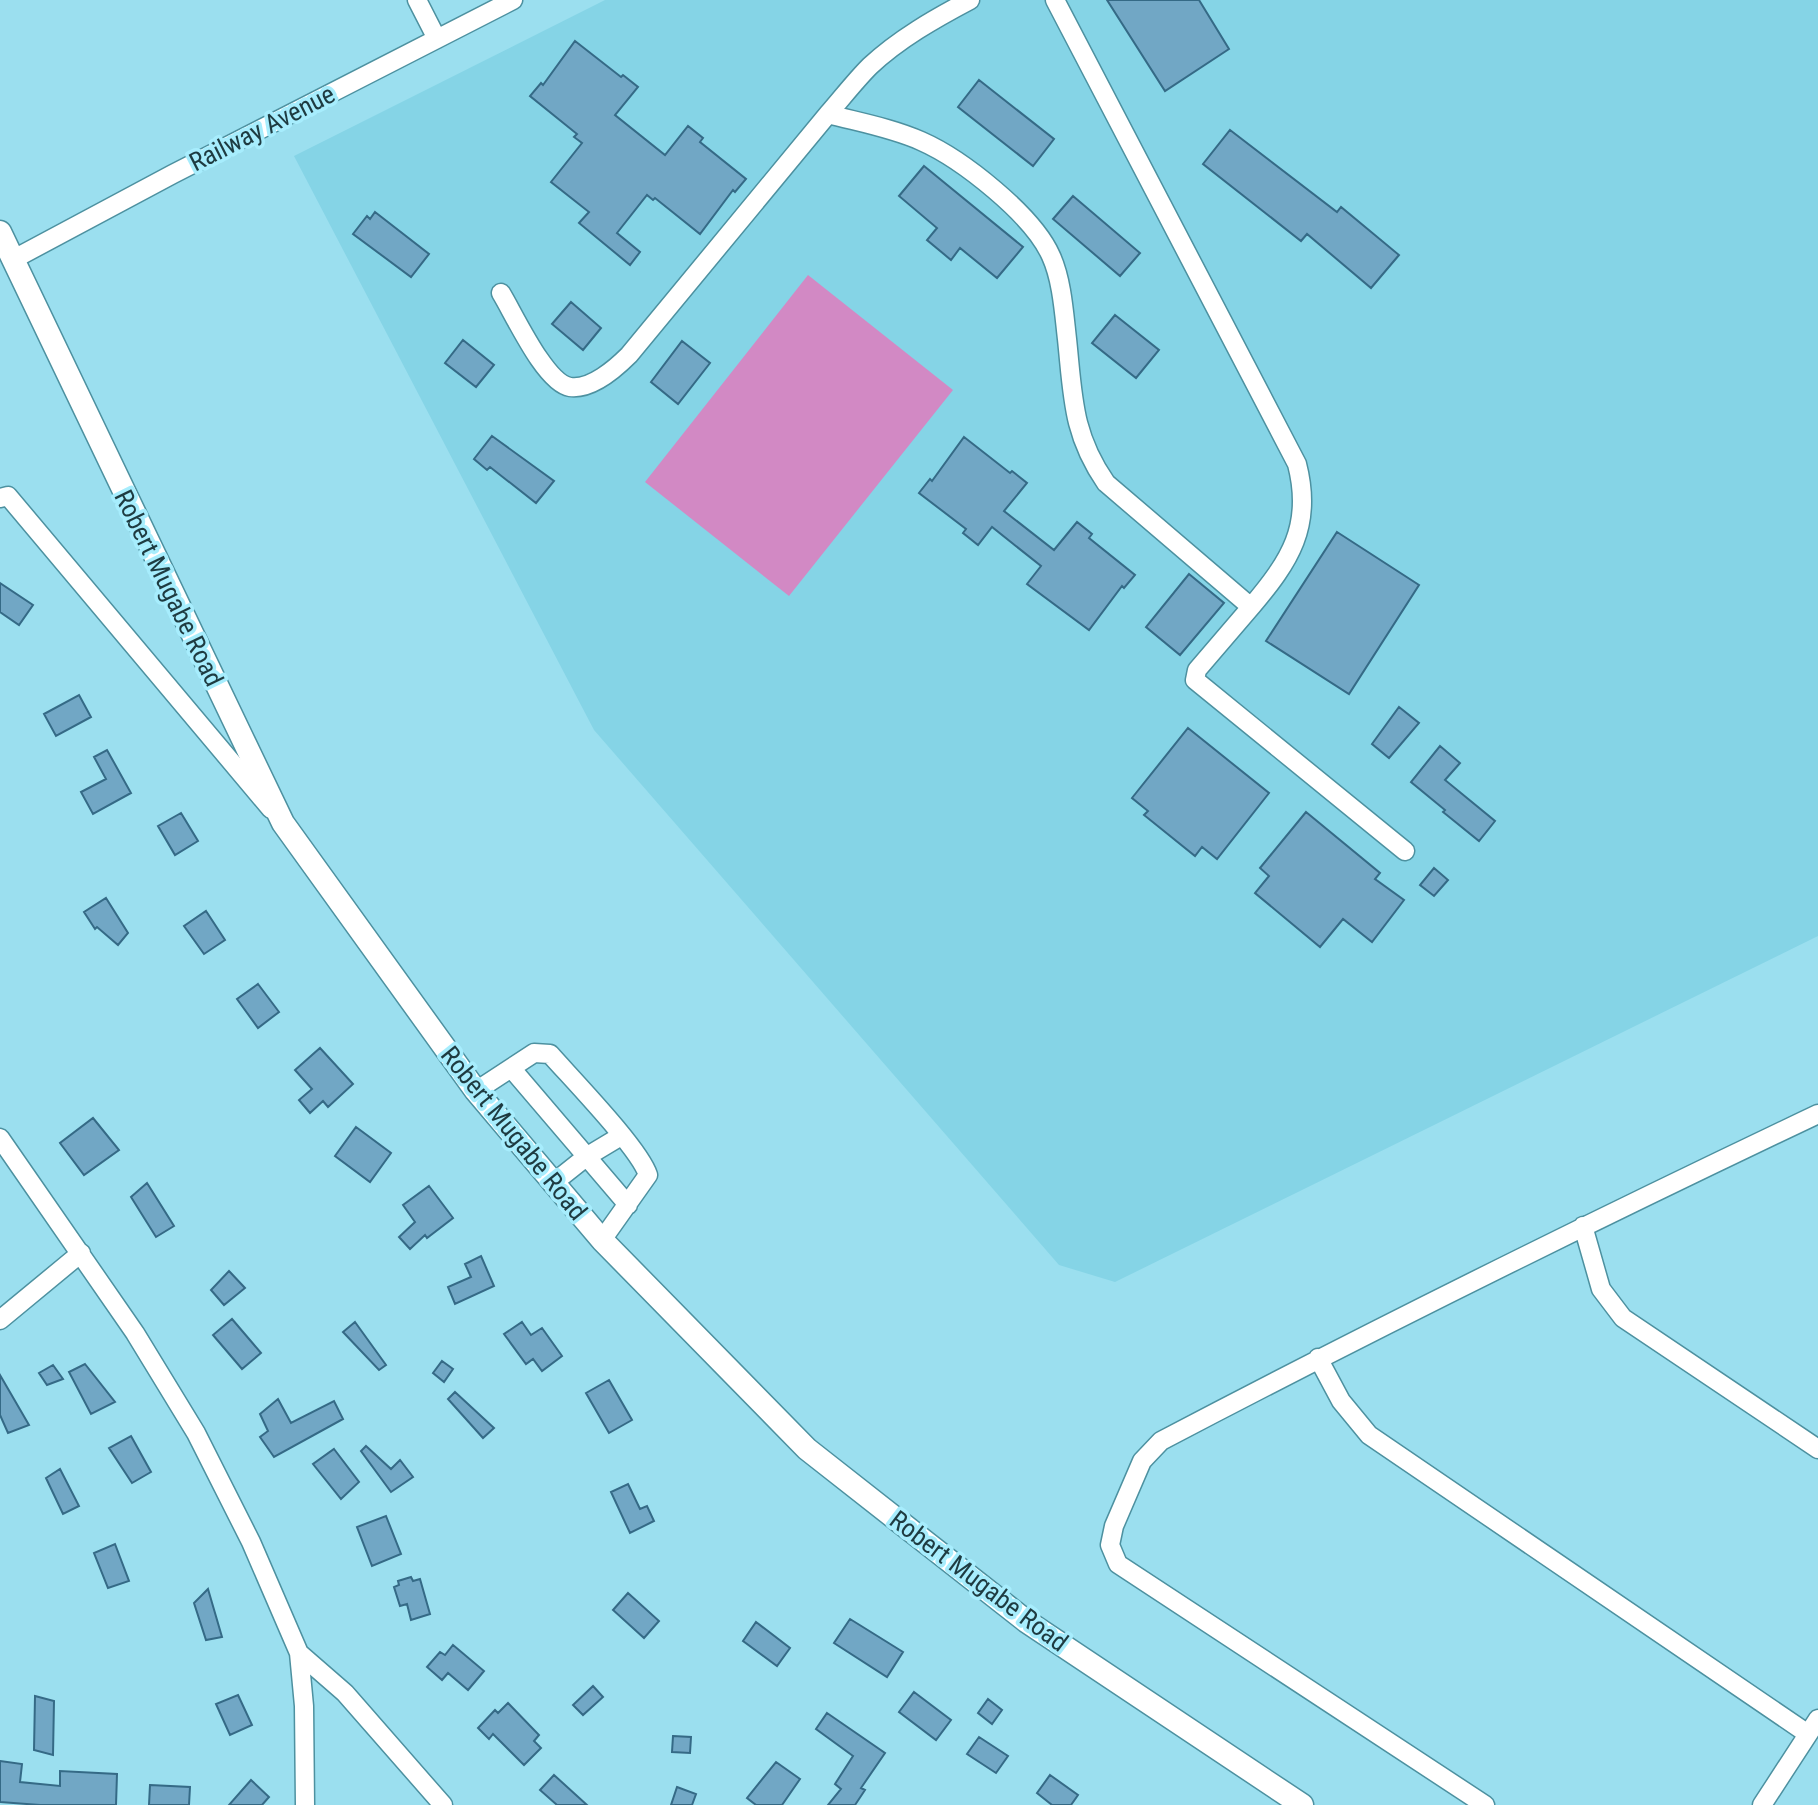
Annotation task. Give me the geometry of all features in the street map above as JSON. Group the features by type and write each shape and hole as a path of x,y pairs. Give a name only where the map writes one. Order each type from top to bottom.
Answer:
{"main road":[{"name":"Robert Mugabe Road","path":"0,232 283,823 476,1091 552,1184 602,1240 807,1449 1026,1621 1302,1805"}],"street":[{"path":"417,0 437,39"},
{"name":"Railway Avenue","path":"12,260 513,0"},
{"path":"501,293 543,365 556,379 571,387 593,382 612,371 868,68 913,32 970,0"},
{"path":"1055,0 1297,464 1302,486 1301,519 1295,543 1282,570 1197,670 1195,680 1405,851"},
{"path":"828,114 921,140 1000,194 1035,229 1052,257 1064,310 1079,435 1090,460 1106,483 1251,607"},
{"path":"0,498 8,496 283,823"},
{"path":"476,1091 534,1053 550,1054 621,1136 648,1175 602,1240"},
{"path":"512,1069 628,1205"},
{"path":"1485,1805 1118,1564 1110,1545 1114,1526 1142,1461 1161,1441 1318,1358 1583,1226 1818,1114"},
{"path":"552,1184 586,1157 621,1136"},
{"path":"0,1138 81,1253 196,1433 251,1542 299,1653 304,1706 305,1805"},
{"path":"1583,1226 1601,1289 1623,1318 1818,1449"},
{"path":"0,1320 81,1253"},
{"path":"1318,1358 1341,1401 1369,1435 1813,1726 1762,1805"},
{"path":"299,1653 345,1693 443,1805"}],"shaded area":[{"path":"605,0 1818,0 1818,936 1115,1282 1059,1265 594,730 294,156"},
{"path":"808,275 953,390 789,596 645,482"}],"building":[{"path":"1107,0 1199,0 1229,49 1165,91"},
{"path":"575,41 638,87 615,115 665,155 688,126 703,138 700,142 746,179 735,192 733,190 700,234 647,195 617,233 640,252 630,265 579,223 589,212 551,182 582,143 574,137 577,134 530,96 541,83 543,85"},
{"path":"979,80 1054,139 1033,166 958,107"},
{"path":"1230,130 1337,212 1341,207 1399,255 1371,288 1307,234 1301,241 1203,164"},
{"path":"924,166 1023,247 997,278 960,248 951,260 927,240 937,228 899,196"},
{"path":"1073,196 1140,253 1120,276 1053,219"},
{"path":"375,212 429,254 411,277 353,234 367,216 370,219"},
{"path":"571,302 601,328 583,350 552,324"},
{"path":"1115,315 1159,350 1136,378 1092,343"},
{"path":"463,340 494,365 476,387 445,363"},
{"path":"682,341 710,363 678,404 651,382"},
{"path":"492,436 554,481 536,503 490,467 487,470 474,459"},
{"path":"964,437 1027,483 1004,511 1054,550 1077,522 1092,534 1089,538 1135,575 1124,588 1122,586 1089,630 1027,584 1041,566 992,527 978,545 963,533 966,529 919,493 930,479 932,481"},
{"path":"1337,532 1419,585 1349,694 1266,641"},
{"path":"1189,574 1224,603 1180,655 1146,627"},
{"path":"0,583 33,605 19,625 0,612"},
{"path":"79,695 91,717 56,736 44,714"},
{"path":"1399,707 1419,723 1389,758 1372,744"},
{"path":"1188,728 1269,793 1217,859 1202,847 1195,856 1144,815 1148,811 1132,798"},
{"path":"1440,746 1460,763 1445,780 1495,821 1479,841 1411,782"},
{"path":"107,750 131,793 93,814 81,792 106,779 94,757"},
{"path":"1306,812 1380,873 1375,879 1404,900 1372,942 1343,919 1320,947 1255,893 1269,876 1260,868"},
{"path":"181,813 198,841 175,855 158,826"},
{"path":"1434,868 1448,880 1434,896 1420,885"},
{"path":"106,898 128,933 118,945 97,927 95,929 84,912"},
{"path":"206,911 225,940 204,954 184,926"},
{"path":"258,984 279,1012 258,1028 237,999"},
{"path":"320,1048 353,1084 328,1107 323,1101 310,1113 299,1100 312,1089 295,1070"},
{"path":"93,1118 119,1150 84,1175 60,1143"},
{"path":"356,1127 391,1153 370,1182 335,1156"},
{"path":"147,1183 174,1226 156,1237 131,1197"},
{"path":"429,1186 453,1218 427,1238 425,1235 410,1249 399,1237 415,1222 403,1205"},
{"path":"481,1256 494,1286 455,1304 448,1287 471,1277 465,1264"},
{"path":"229,1271 245,1288 224,1305 211,1290"},
{"path":"232,1319 261,1353 242,1369 213,1335"},
{"path":"355,1322 386,1365 379,1370 343,1332"},
{"path":"522,1322 531,1335 542,1328 562,1356 542,1371 533,1359 526,1364 504,1334"},
{"path":"442,1361 453,1369 444,1382 433,1373"},
{"path":"85,1364 115,1402 91,1414 69,1372"},
{"path":"53,1365 63,1379 47,1385 39,1373"},
{"path":"0,1375 29,1425 8,1433 0,1415"},
{"path":"609,1380 632,1420 609,1433 586,1393"},
{"path":"455,1392 494,1428 483,1438 448,1399"},
{"path":"278,1399 291,1423 334,1401 343,1419 274,1457 260,1437 268,1431 260,1414"},
{"path":"131,1436 151,1472 132,1483 109,1448"},
{"path":"366,1446 391,1469 400,1460 413,1477 391,1492 361,1451"},
{"path":"334,1449 359,1482 341,1499 313,1464"},
{"path":"60,1469 79,1506 63,1514 46,1478"},
{"path":"628,1484 640,1509 647,1506 654,1521 630,1533 611,1492"},
{"path":"386,1516 401,1554 372,1566 357,1527"},
{"path":"115,1544 129,1581 108,1588 94,1553"},
{"path":"411,1577 413,1581 420,1579 430,1614 411,1620 407,1604 400,1606 394,1587 399,1585 398,1581"},
{"path":"208,1589 222,1637 206,1640 194,1603"},
{"path":"628,1593 659,1621 644,1638 613,1610"},
{"path":"850,1619 903,1652 887,1677 834,1643"},
{"path":"756,1622 790,1648 777,1666 743,1641"},
{"path":"453,1645 484,1671 468,1690 448,1673 442,1680 427,1667 440,1652 445,1655"},
{"path":"593,1686 603,1697 583,1715 573,1705"},
{"path":"914,1692 951,1720 936,1740 899,1712"},
{"path":"238,1695 252,1725 230,1735 216,1704"},
{"path":"35,1696 54,1701 53,1755 34,1750"},
{"path":"988,1699 1002,1710 992,1724 978,1713"},
{"path":"508,1703 539,1735 534,1741 541,1748 524,1765 493,1734 489,1739 478,1728 495,1710 498,1713"},
{"path":"827,1713 885,1753 861,1788 865,1790 855,1805 828,1805 841,1789 835,1784 853,1756 816,1729"},
{"path":"673,1736 691,1737 690,1753 672,1752"},
{"path":"979,1737 1008,1756 996,1773 967,1754"},
{"path":"0,1761 22,1764 20,1782 60,1786 60,1771 117,1774 116,1805 0,1802"},
{"path":"776,1762 800,1779 782,1805 756,1805 747,1798"},
{"path":"554,1775 587,1805 557,1805 540,1790"},
{"path":"1050,1775 1078,1795 1071,1805 1052,1805 1037,1793"},
{"path":"251,1780 269,1797 262,1805 229,1805"},
{"path":"150,1785 190,1787 189,1805 149,1805"},
{"path":"677,1787 696,1794 692,1805 671,1805"}]}
